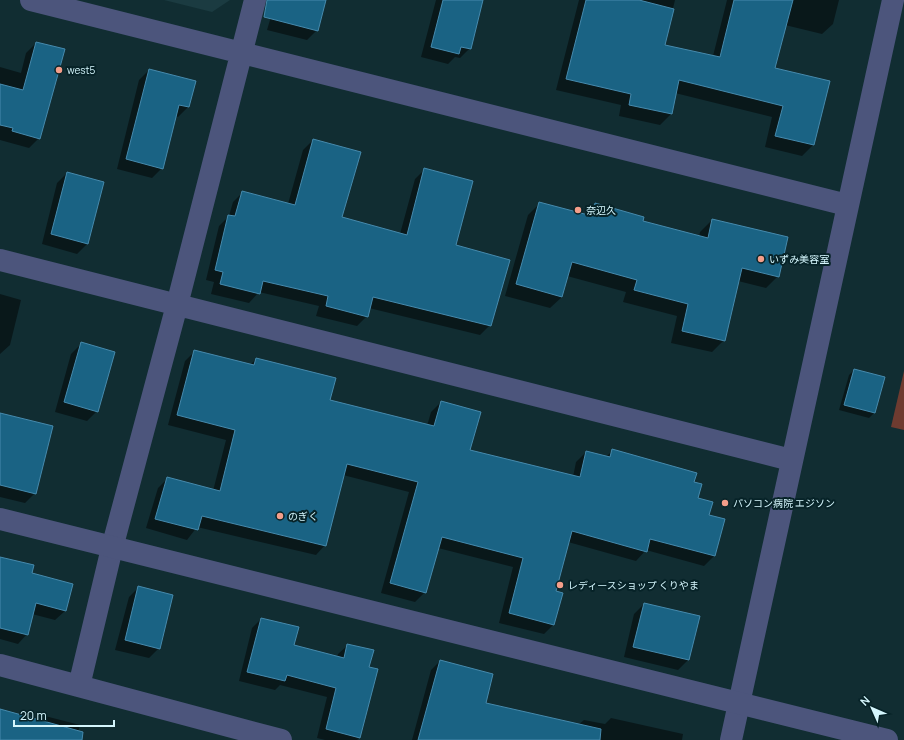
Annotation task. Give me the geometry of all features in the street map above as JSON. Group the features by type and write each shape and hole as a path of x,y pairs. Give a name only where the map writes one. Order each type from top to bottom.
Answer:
{"street":[{"path":"31,0 847,205"},
{"path":"79,686 112,548 177,305 255,0"},
{"path":"731,740 791,460 893,0"},
{"path":"0,260 791,460"},
{"path":"0,519 887,740"},
{"path":"0,665 281,740"}],"shaded area":[{"path":"164,0 230,0 212,12"},
{"path":"904,371 904,430 891,427"}],"building":[{"path":"267,0 326,0 318,31 264,17"},
{"path":"443,0 483,0 471,49 461,47 459,54 431,47"},
{"path":"586,0 639,0 674,9 665,45 720,57 734,0 793,0 775,68 830,81 814,145 775,136 783,106 679,80 672,114 629,105 631,94 566,79"},
{"path":"36,42 65,49 40,139 12,131 13,128 0,125 0,84 23,90"},
{"path":"149,69 196,81 189,107 179,105 163,169 126,159"},
{"path":"313,139 361,152 342,217 407,235 424,168 473,181 456,245 510,260 491,326 373,297 368,317 326,306 328,296 263,281 260,294 220,284 223,272 215,270 228,215 235,216 242,191 295,205"},
{"path":"67,172 104,182 88,244 51,234"},
{"path":"539,202 592,216 595,203 644,217 643,221 708,238 712,219 788,237 779,277 742,268 725,341 682,331 688,304 634,290 637,280 572,262 562,297 516,284"},
{"path":"81,342 115,352 98,412 64,402"},
{"path":"194,350 254,365 256,358 336,378 330,400 434,426 441,401 481,412 470,450 580,477 586,451 610,457 612,449 697,473 694,482 702,484 698,498 713,502 709,515 725,519 715,556 650,539 647,552 572,531 556,591 563,593 554,625 509,613 523,558 442,537 426,593 390,583 418,482 347,464 326,546 202,516 198,530 155,519 167,477 220,491 235,430 177,415"},
{"path":"854,369 885,377 875,413 844,405"},
{"path":"0,413 53,426 36,494 0,485"},
{"path":"0,557 34,565 32,573 73,584 66,611 36,603 28,635 0,628"},
{"path":"138,586 173,595 160,649 125,640"},
{"path":"644,603 700,616 689,660 633,647"},
{"path":"261,618 299,627 294,645 344,658 347,644 374,650 369,667 378,669 360,738 326,729 336,688 287,675 285,681 247,672"},
{"path":"440,660 493,674 486,703 601,729 600,740 418,740"},
{"path":"0,709 83,732 82,740 0,740"}],"place":[{"name":"west5","path":"59,70"},
{"name":"奈辺久","path":"578,210"},
{"name":"いずみ美容室","path":"761,259"},
{"name":"パソコン病院 エジソン","path":"725,503"},
{"name":"のぎく","path":"280,516"},
{"name":"レディースショップ くりやま","path":"560,585"}]}
